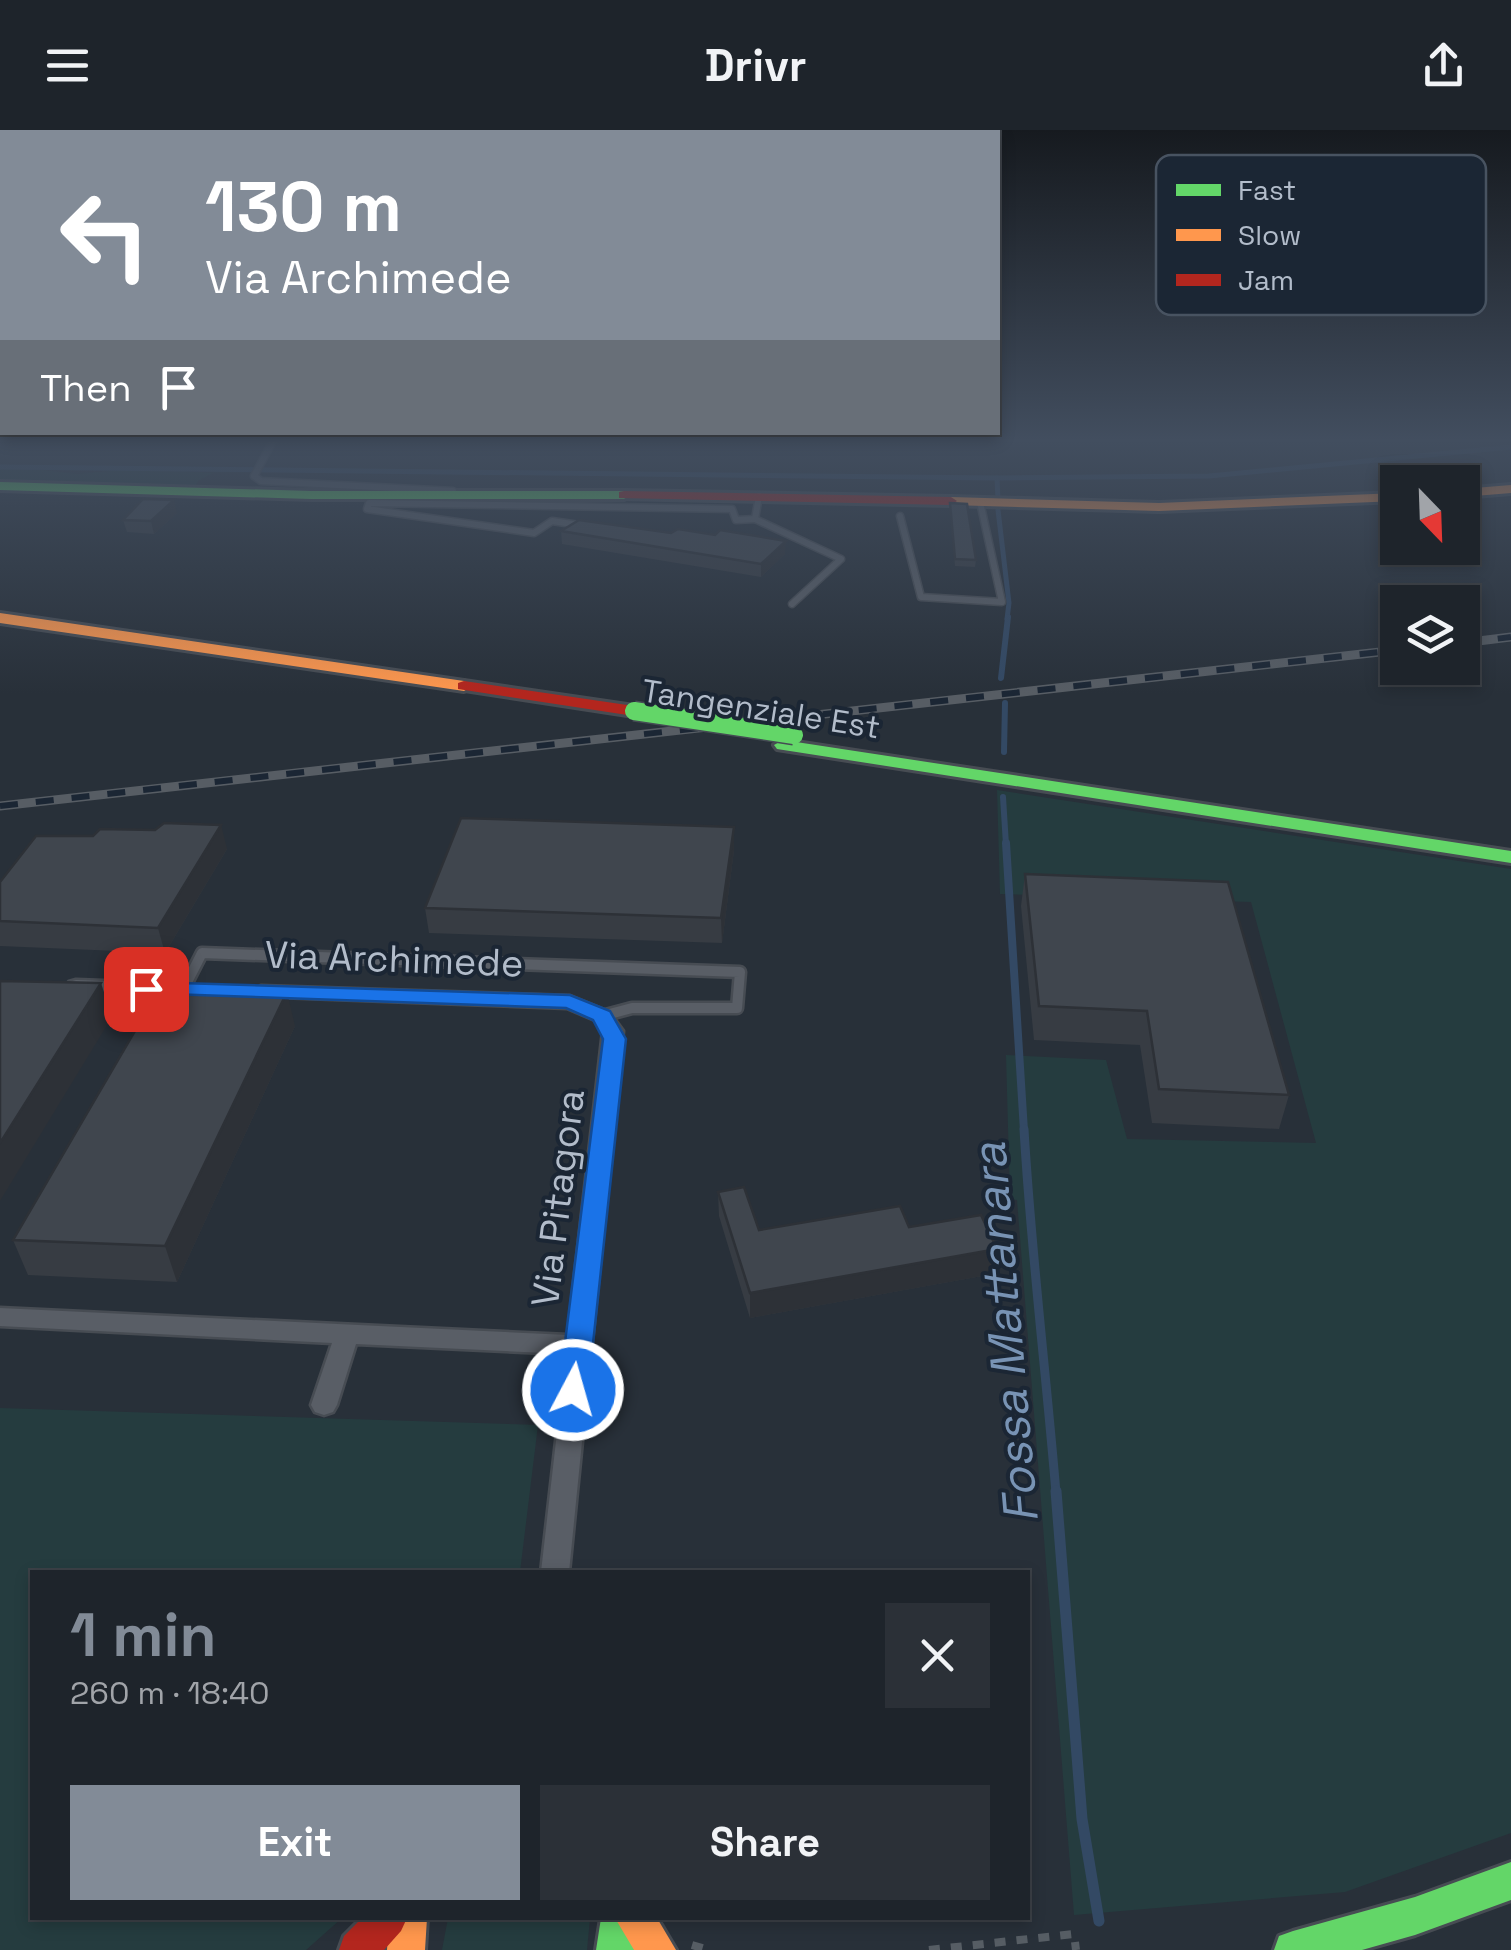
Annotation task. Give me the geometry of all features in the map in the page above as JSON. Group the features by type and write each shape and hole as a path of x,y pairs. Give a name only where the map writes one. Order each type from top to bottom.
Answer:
{"main road":[{"name":"Tangenziale Est","path":"0,618 1511,857"},
{"name":"Tangenziale Est","path":"0,628 632,716"},
{"name":"Tangenziale Est","path":"788,740 1511,842"},
{"path":"1293,1950 1416,1916 1511,1881"},
{"path":"358,1950 386,1920"},
{"path":"406,1950 408,1920"},
{"path":"615,1950 620,1920"},
{"path":"635,1920 657,1950"}],"street":[{"path":"55,985 193,990"},
{"name":"Via Archimede","path":"243,992 570,1002 602,1016"},
{"name":"Via Pitagora","path":"555,1570 614,1039 602,1016"},
{"path":"0,1317 578,1345"},
{"path":"324,1406 348,1334"}],"lane":[{"path":"474,524 534,533 548,524"},
{"path":"575,524 592,526"},
{"path":"783,524 840,559 792,604"},
{"path":"902,524 921,597 1002,602 985,524"},
{"path":"193,990 202,953 740,972 738,1008 632,1008 602,1016"}],"path":[{"path":"929,1950 1074,1934 1076,1950"}],"green space":[{"path":"997,790 1511,869 1511,1833 1345,1892 1074,1915 1017,1200 1010,1199 1006,1055 1106,1060 1127,1139 1316,1143 1251,902 1000,894"},
{"path":"0,1408 538,1425 520,1570 30,1570 30,1920 340,1920 306,1950 0,1950"},
{"path":"448,1920 590,1920 587,1950 442,1950"}],"building":[{"path":"573,524 607,524 671,533 678,529 715,535 720,530 786,541 761,564 561,531"},
{"path":"952,524 970,524 976,560 955,559"},
{"path":"461,818 734,827 721,918 425,908"},
{"path":"164,823 221,825 158,928 0,921 0,882 36,836 93,836 100,829 155,830"},
{"path":"1025,874 1228,882 1289,1095 1159,1089 1147,1011 1039,1006"},
{"path":"0,981 101,983 0,1143"},
{"path":"160,988 287,992 165,1246 13,1240"},
{"path":"744,1187 759,1230 900,1206 909,1227 981,1215 997,1249 750,1293 718,1192"}],"waterway":[{"name":"Fossa Mattanara","path":"1000,524 1009,603 1007,619"},
{"name":"Fossa Mattanara","path":"1001,678 1008,617"},
{"name":"Fossa Mattanara","path":"1004,752 1005,703"},
{"name":"Fossa Mattanara","path":"1003,797 1006,845"},
{"name":"Fossa Mattanara","path":"1006,843 1024,1131"},
{"name":"Fossa Mattanara","path":"1024,1129 1056,1493"},
{"name":"Fossa Mattanara","path":"1056,1491 1082,1819 1099,1921"}],"railway":[{"path":"1480,641 1511,637"},
{"path":"0,806 1380,652"}],"traffic: fast":[{"path":"634,711 794,735"},
{"path":"783,745 1511,857"},
{"path":"1293,1950 1415,1916 1511,1881"},
{"path":"615,1950 620,1920"}],"traffic: slow":[{"path":"0,618 464,686"},
{"path":"406,1950 408,1920"},
{"path":"635,1920 657,1950"}],"traffic: jam":[{"path":"464,686 634,711"},
{"path":"358,1950 386,1920"}],"route":[{"path":"146,989 570,1002 602,1016 614,1039 573,1390"}]}
